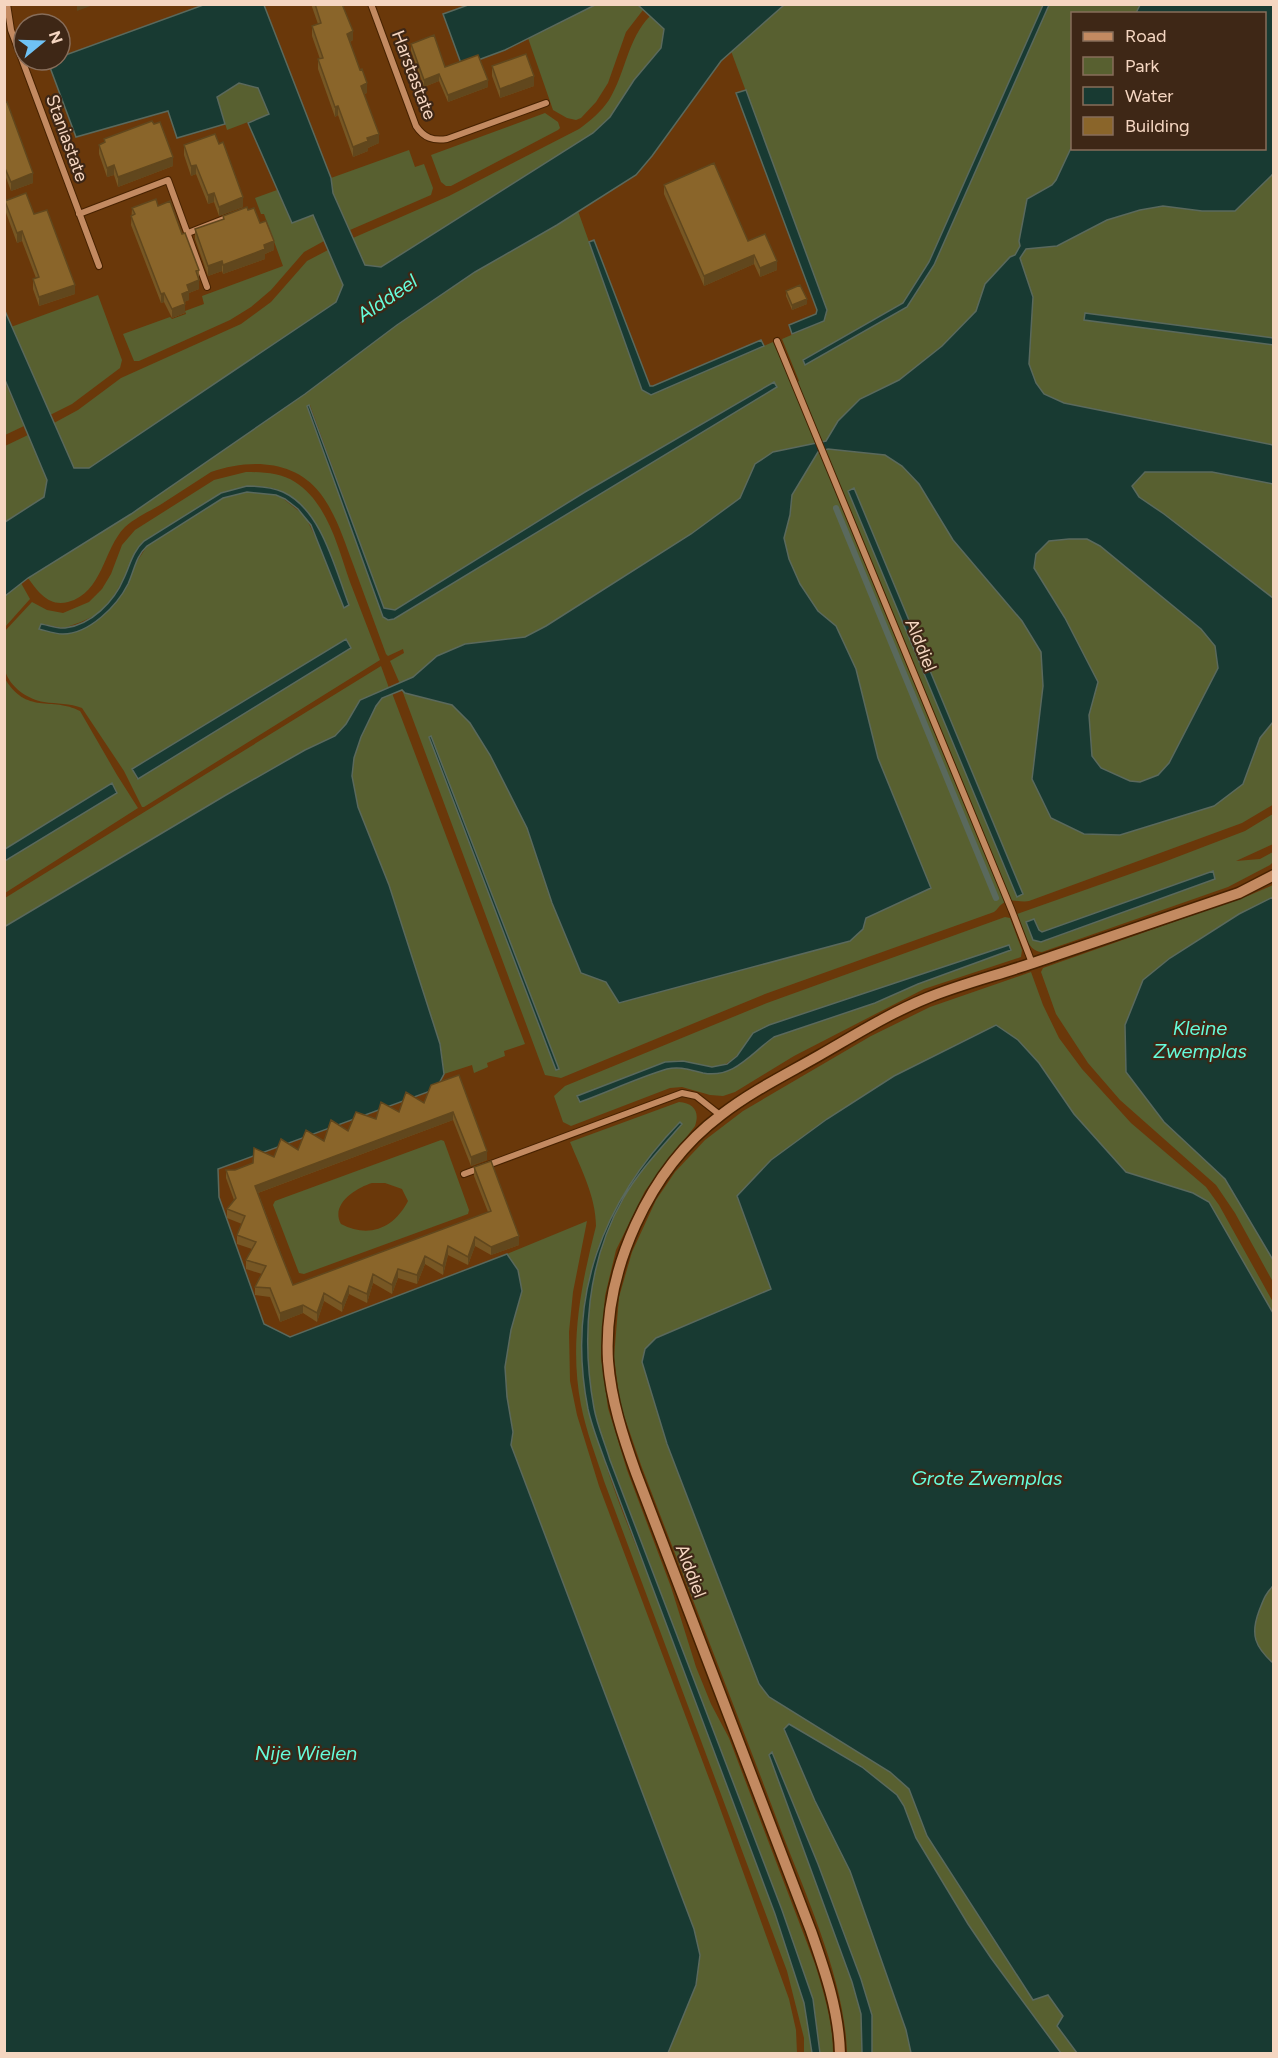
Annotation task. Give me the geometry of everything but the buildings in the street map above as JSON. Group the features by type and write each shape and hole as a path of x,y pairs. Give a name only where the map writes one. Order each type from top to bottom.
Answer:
{"street":[{"name":"Staniastate","path":"7,4 12,30 99,266"},
{"name":"Harstastate","path":"371,4 416,126 422,134 438,140 447,139 546,103"},
{"path":"79,214 168,180 207,287"},
{"path":"188,232 241,213"},
{"name":"Alddiel","path":"777,341 1032,963"},
{"name":"Alddiel","path":"840,2054 840,2034 832,1994 811,1931 636,1473 614,1401 608,1361 609,1319 616,1276 637,1221 657,1186 675,1162 720,1115 781,1077 867,1028 927,999 1239,893 1274,875"},
{"path":"464,1174 682,1093 696,1096 720,1115"}],"green space":[{"path":"595,5 638,5 643,10 626,32 608,83 596,102 581,118 576,120 553,110 528,38"},
{"path":"784,5 1043,5 929,262 903,303 803,360 805,364 907,307 934,265 1049,5 1273,5 1274,804 1242,823 1029,901 1005,902 994,912 765,994 561,1078 545,1075 402,690 413,677 400,684 390,661 404,653 403,649 388,656 386,654 339,527 326,501 309,482 284,468 270,465 240,465 211,472 125,527 118,536 96,580 80,597 68,602 55,602 40,593 28,578 131,514 305,394 397,325 475,272 578,211 642,390 651,395 773,342 792,385 799,381 782,339 824,321 827,310 731,51","holes":["774,382 388,620 383,617 307,407 310,405 384,608 395,610 585,492","429,737 431,737 559,1069 557,1070"]},
{"path":"650,16 664,29 661,48 634,80 610,118 593,133 381,267 365,265 353,238 449,196 579,129 591,119 609,100 636,35"},
{"path":"239,83 258,88 269,114 227,130 217,97"},
{"path":"545,113 558,122 560,128 558,130 451,186 446,186 441,182 431,155"},
{"path":"409,150 415,167 424,164 433,188 431,195 350,230 333,193 331,178"},
{"path":"277,190 292,223 313,214 324,241 304,252 271,290 251,307 230,320 139,361 134,361 123,334 170,317 172,319 186,314 185,311 204,304 202,296 283,266 264,214 261,214 255,198"},
{"path":"328,250 343,285 336,302 103,460 89,468 74,468 54,423 78,410 121,378 241,324 271,302 307,261"},
{"path":"98,295 122,360 120,368 72,404 50,415 11,327"},
{"path":"4,380 24,426 5,435 4,435"},
{"path":"28,435 47,480 44,497 5,522 5,446"},
{"path":"246,472 265,473 290,479 306,491 324,514 330,527 380,660 142,807 124,771 82,708 32,699 20,692 11,682 4,666 4,632 32,602 47,610 63,613 89,602 102,589 111,574 122,545 135,530 214,480","holes":["247,486 265,487 283,492 308,512 325,541 349,605 305,516 281,497 267,493 247,492 223,498 147,546 101,618 64,634 42,624 64,628 98,614 113,597 135,552 221,493","345,640 351,648 137,779 132,769"]},
{"path":"21,583 30,599 5,627 5,596"},
{"path":"381,666 389,688 360,700 346,724 335,736 305,750 226,795 5,927 5,898"},
{"path":"4,677 21,697 30,701 70,707 80,711 138,808 5,893 5,861 117,792 112,783 5,849"},
{"path":"392,693 525,1044 504,1051 505,1056 487,1063 488,1067 474,1073 472,1065 444,1074 440,1044 389,885 358,807 352,776 354,758 376,706 382,698"},
{"path":"1273,814 1273,844 1236,861 1260,859 1273,852 1273,862 1228,887 1042,952 1032,948 1025,937 1017,914 1245,831","holes":["1213,871 1215,879 1042,942 1033,940 1026,923 1034,919 1042,932"]},
{"path":"1273,885 1273,914 1164,1122 1225,1179 1273,1260 1273,1282 1235,1213 1216,1185 1120,1100 1088,1063 1056,1014 1041,972 1043,968"},
{"path":"1005,917 1010,918 1022,950 1021,957 924,989 794,1056 735,1092 723,1096 710,1095 682,1087 670,1088 571,1126 563,1122 554,1096 565,1086 767,1003","holes":["1011,950 918,984 875,1003 774,1037 742,1063 725,1072 703,1073 681,1068 667,1069 580,1102 675,1061 713,1067 721,1066 739,1053 753,1033"]},
{"path":"1031,972 1043,1005 1059,1038 1082,1069 1131,1123 1206,1187 1219,1205 1273,1302 1273,1332 737,1197 772,1289 656,1338 642,1362 667,1444 759,1684 769,1697 890,1772 909,1789 927,1836 1033,2000 1048,1995 1064,2016 1057,2026 1077,2053 1057,2053 826,1768 922,2053 872,2053 872,2015 861,1979 773,1753 769,1755 852,1982 861,2014 862,2053 847,2053 840,1998 824,1942 641,1465 620,1404 614,1357 619,1297 632,1252 656,1200 675,1172 705,1140 743,1111 871,1036 930,1007"},
{"path":"679,1102 689,1104 695,1109 697,1116 695,1126 645,1191 616,1250 605,1296 601,1357 608,1408 627,1470 671,1587 696,1667 711,1704 729,1738 815,1964 830,2019 833,2053 820,2053 813,1999 610,1460 594,1408 590,1382 588,1328 590,1301 601,1249 629,1190 650,1160 682,1124 679,1123 643,1165 614,1211 603,1236 587,1289 583,1316 582,1350 586,1386 604,1460 778,1923 806,2012 811,2032 812,2053 804,2053 804,2038 787,1971 604,1481 581,1405 576,1360 578,1315 596,1226 591,1194 570,1142"},
{"path":"441,1140 444,1141 469,1210 468,1214 304,1274 299,1273 273,1205 275,1201","holes":["385,1183 402,1189 408,1201 396,1218 380,1228 371,1230 361,1231 341,1224 339,1210 346,1198 366,1185"]},
{"path":"587,1221 573,1292 569,1332 570,1381 577,1415 599,1486 789,1999 796,2030 797,2053 668,2053 696,1985 700,1955 694,1929 511,1445 513,1432 505,1367 518,1270 507,1254"},
{"path":"1273,1454 1273,1664 1258,1647 1253,1627"}],"water":[{"name":"Alddeel","path":"206,4 264,5 331,178 333,193 365,265 381,267 593,133 610,117 634,80 661,48 664,29 638,5 784,5 721,61 636,175 557,225 475,272 397,325 305,394 131,514 28,578 5,596 5,522 44,497 47,480 5,380 5,311 74,468 89,468 336,302 343,285 313,215 292,223 248,123 269,114 258,88 239,83 217,97 225,124 177,138 168,111 76,137 52,72 72,72 72,53"},
{"path":"468,5 595,5 505,50 462,66 443,14"},
{"path":"1043,5 1049,5 934,265 907,307 805,365 803,360 903,303 929,262"},
{"name":"Nije Wielen","path":"1140,5 1273,5 1274,173 1235,211 1202,211 1163,206 1140,210 1107,220 1057,246 1026,249 1020,258 1033,297 1029,364 1036,383 1044,394 1064,403 1273,445 1273,484 1212,472 1145,472 1132,486 1139,497 1273,598 1273,722 1260,738 1243,784 1214,806 1120,835 1084,834 1051,818 1032,779 1043,686 1041,652 1022,621 953,540 919,484 902,466 885,455 828,449 818,452 792,495 784,538 789,559 800,584 818,611 836,626 856,669 878,758 931,888 866,918 863,929 850,941 619,1003 606,982 581,973 552,903 527,828 490,755 470,723 452,705 405,693 402,690 382,698 376,706 361,737 354,758 352,776 358,807 389,885 440,1044 444,1074 436,1089 218,1169 219,1197 264,1324 290,1337 507,1254 518,1270 522,1291 511,1330 505,1367 513,1432 511,1445 694,1929 700,1955 696,1985 668,2053 5,2053 4,927 226,795 305,750 335,736 346,724 360,700 413,677 437,656 465,644 525,637 546,626 691,534 740,498 755,464 773,452 826,441 838,421 860,399 899,380 942,346 976,311 985,284 1010,257 1015,255 1020,246 1027,199 1052,185 1071,148 1071,150 1266,150 1266,12 1136,12","holes":["1087,539 1100,546 1201,629 1215,646 1218,668 1169,763 1158,775 1140,782 1130,781 1101,768 1092,756 1089,715 1098,682 1065,618 1034,568 1036,554 1049,541"]},
{"path":"746,90 827,310 824,321 792,334 789,325 816,314 817,310 736,93"},
{"path":"594,240 650,386 761,340 764,346 651,395 642,390 589,242"},
{"path":"1085,313 1273,338 1273,345 1084,320"},
{"path":"774,382 777,387 394,619 388,620 383,617 307,406 309,405 384,608 395,610 585,492"},
{"path":"247,486 265,487 283,492 308,512 325,542 349,605 344,608 311,525 298,509 276,495 247,492 223,498 147,546 117,601 92,624 73,633 63,634 39,629 41,624 62,628 75,626 92,617 114,596 134,554 144,541 221,493"},
{"path":"854,488 1023,894 1017,897 848,491"},
{"path":"346,639 351,648 138,779 132,769"},
{"path":"431,736 559,1069 556,1070 429,737"},
{"path":"112,783 117,793 5,861 5,849"},
{"path":"1213,871 1215,879 1041,942 1033,940 1026,922 1034,919 1042,932"},
{"name":"Kleine Zwemplas","path":"1273,897 1273,1260 1225,1179 1164,1122 1126,1072 1125,1025 1143,980 1170,958 1239,914"},
{"path":"1009,945 1011,950 918,984 875,1003 774,1037 742,1063 724,1072 714,1074 672,1068 580,1102 577,1096 665,1062 683,1061 712,1067 727,1064 737,1056 753,1033 769,1025"},
{"name":"Grote Zwemplas","path":"996,1025 1018,1040 1039,1063 1074,1114 1126,1172 1193,1193 1209,1202 1273,1313 1273,1586 1266,1595 1256,1619 1255,1634 1262,1652 1274,1664 1273,2053 1077,2053 1057,2026 1063,2016 1048,1995 1033,2000 927,1836 909,1789 890,1772 769,1697 759,1684 667,1444 642,1362 645,1349 656,1338 771,1289 737,1196 771,1160 827,1119 894,1076"},
{"path":"680,1122 682,1124 650,1160 629,1189 601,1248 590,1301 588,1355 590,1382 594,1408 610,1460 782,1910 813,1999 820,2053 812,2053 804,2003 775,1914 605,1461 588,1409 582,1368 582,1329 587,1291 596,1254 611,1219 630,1185 653,1153"},
{"path":"789,1724 862,1767 897,1795 904,1806 916,1838 968,1924 1061,2053 911,2053 906,2030 850,1871 815,1801 784,1729"},
{"path":"772,1752 818,1864 861,1979 872,2015 872,2053 862,2053 861,2014 852,1982 769,1755"}],"waterway":[{"path":"836,508 996,898"}]}
